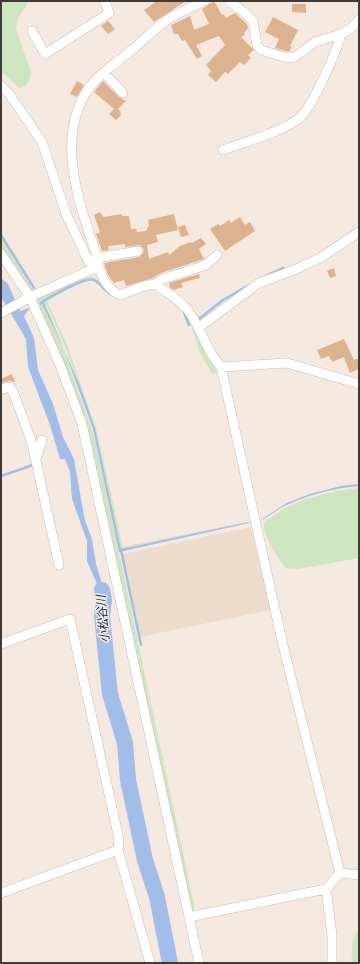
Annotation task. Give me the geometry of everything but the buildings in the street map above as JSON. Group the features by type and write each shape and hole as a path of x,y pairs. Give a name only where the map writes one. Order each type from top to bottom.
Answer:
{"street":[{"path":"32,31 45,54 109,13 105,1"},
{"path":"205,1 194,3 167,20 104,73 85,94 74,124 73,165 78,196 97,262 105,283 114,292 120,295 144,286 155,284 163,279 206,265 217,256"},
{"path":"229,1 250,16 254,25 257,45 265,52 287,58 296,57 315,42 341,34 350,29 359,20"},
{"path":"223,150 298,120 314,96 339,44 341,34"},
{"path":"104,73 123,93"},
{"path":"1,86 10,95 42,142 67,216 89,262 97,262"},
{"path":"198,328 259,283 294,270 320,258 359,232"},
{"path":"1,313 97,262 138,251"},
{"path":"1,254 28,298 60,365 82,424 199,963"},
{"path":"155,284 175,297 187,309 213,359 220,367 282,645 340,873"},
{"path":"220,367 287,363 359,384"},
{"path":"1,389 10,387 32,443 59,565"},
{"path":"36,459 42,440"},
{"path":"1,644 70,619 119,839 118,850 150,963"},
{"path":"1,893 118,850"},
{"path":"189,917 326,888 340,873"},
{"path":"340,873 359,875"},
{"path":"326,888 332,935 332,963"}],"shaded area":[{"path":"251,527 271,610 140,637 123,554"}],"green space":[{"path":"1,1 29,1 17,20 16,29 31,72 30,79 26,86 19,88 1,71"},
{"path":"1,237 34,291 29,290 1,251"},
{"path":"91,276 98,280 107,289 92,279 89,279 46,299 67,345 96,428 123,547 252,521 121,549 95,428 65,346 44,300 38,303 39,305 42,304 63,348 94,436 195,909 192,910 130,639 88,442 72,391 34,302 36,296"},
{"path":"152,288 162,290 175,299 186,311 193,323 191,325 176,302 159,290"},
{"path":"140,291 122,296 118,296"},
{"path":"192,328 194,328 218,373 212,374 200,353"},
{"path":"359,488 359,558 298,569 286,568 275,553 265,534 264,523 266,520 287,507 307,499 332,492"},
{"path":"359,928 359,963 352,963 352,944"}],"water":[{"path":"1,278 8,284 20,311 31,307 24,316 34,338 38,370 53,404 63,437 74,459 85,521 92,539 96,564 106,597 107,606 104,614 99,603 100,596 97,584 87,561 87,541 72,499 70,472 65,459 60,459 50,425 28,367 26,339 1,297"},
{"path":"43,300 80,386 95,428 121,549 249,523 119,552 93,429 64,349 42,304 40,305 39,303"},
{"path":"359,484 359,486 314,494 285,506 259,521 287,503 310,494 341,486"}],"waterway":[{"path":"1,235 34,288"},
{"path":"266,276 283,268"},
{"path":"42,302 83,281 90,280 96,281 111,294"},
{"path":"199,319 223,300 256,281"},
{"path":"184,312 189,325"},
{"path":"1,476 33,465"},
{"path":"121,550 141,645"},
{"name":"小松谷川","path":"102,590 104,600 102,616 110,694 125,743 128,780 145,860 157,897 170,963"}]}
